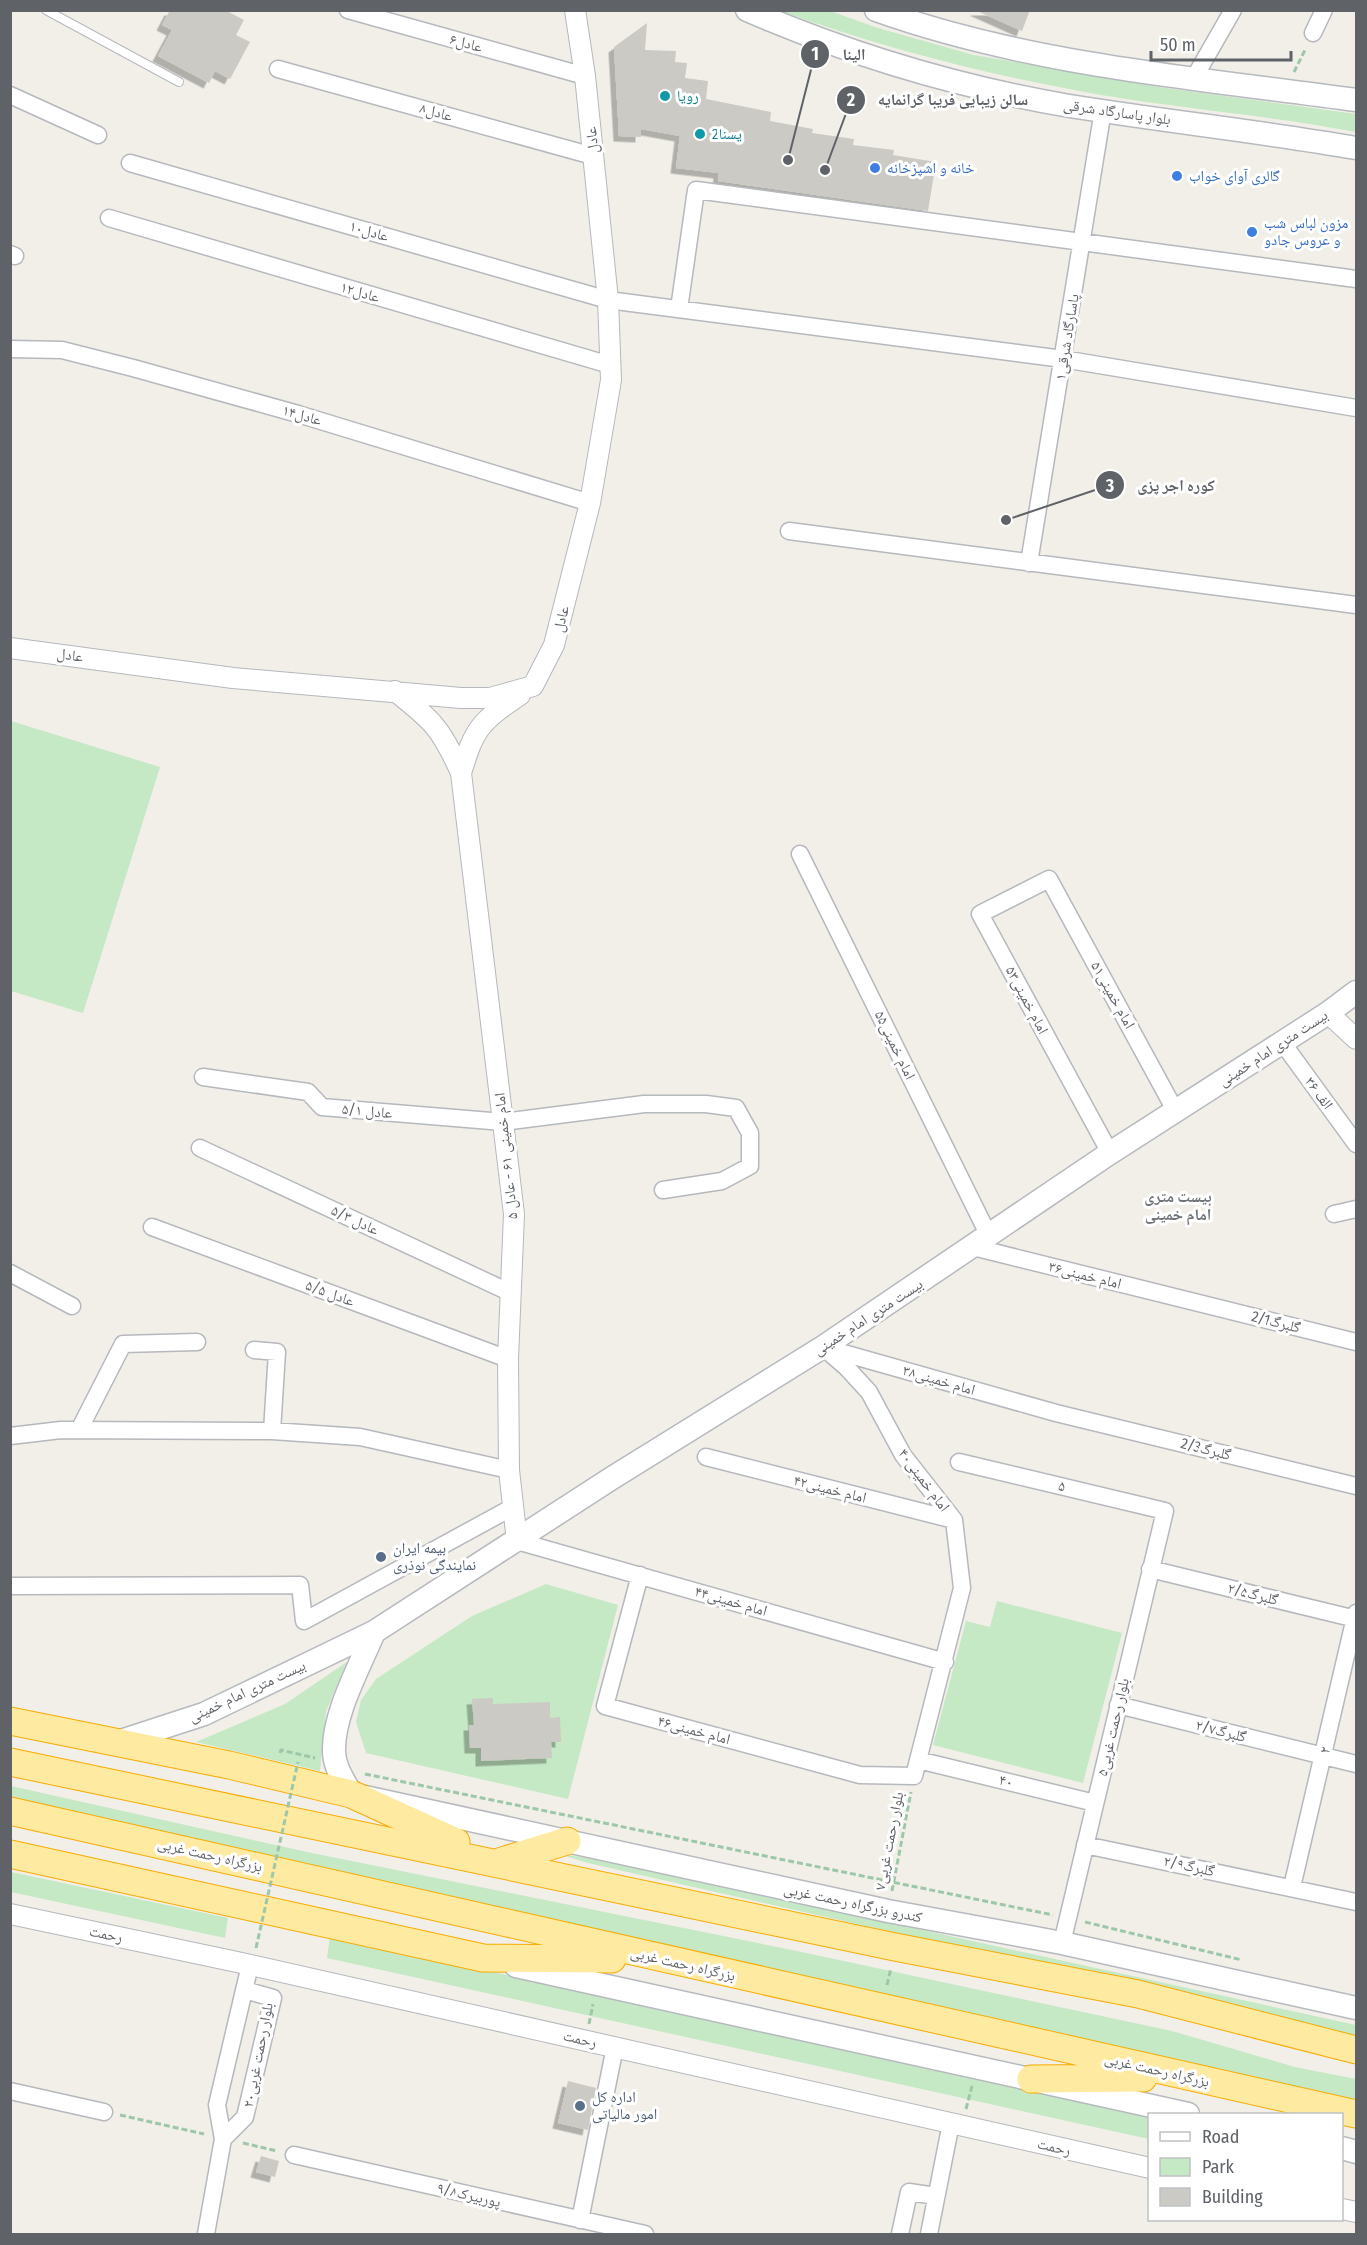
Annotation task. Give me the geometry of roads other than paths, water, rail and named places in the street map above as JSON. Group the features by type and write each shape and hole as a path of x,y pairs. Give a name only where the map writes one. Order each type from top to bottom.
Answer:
{"highway":[{"path":"10,1721 118,1742 351,1794 499,1862 567,1841"},
{"path":"10,1762 499,1862 895,1947 1138,1994 1356,2050"},
{"name":"بزرگراه رحمت غربی","path":"10,1810 661,1959 1356,2114"},
{"path":"10,1854 483,1959 661,1959"},
{"path":"1031,2079 1189,2077"}],"main road":[{"name":"بلوار پاسارگاد شرقی","path":"747,10 841,48 894,65 999,91 1103,110 1356,148"},
{"path":"876,10 954,35 1016,49 1194,78 1356,100"},
{"name":"بیست متری امام خمینی","path":"118,1742 204,1714 374,1632 612,1478 823,1347 1110,1153 1328,1013 1356,992"},
{"path":"351,1794 337,1768 334,1751 337,1728 347,1695 374,1632"},
{"name":"کندرو بزرگراه رحمت غربی","path":"351,1794 888,1911 1062,1943 1356,2008"},
{"path":"483,1959 1179,2113"}],"street":[{"name":"عادل۶","path":"348,10 585,76"},
{"path":"1194,78 1233,10"},
{"path":"1313,33 1324,10"},
{"name":"عادل","path":"10,648 233,678 461,698 490,698 533,686 554,645 590,503 610,389 608,300 579,16"},
{"name":"۸عادل","path":"278,69 593,156"},
{"path":"10,94 98,135"},
{"name":"پاسارگاد شرقی۱","path":"1029,563 1103,110"},
{"name":"عادل۱۰","path":"130,163 608,300 1063,359 1356,408"},
{"path":"679,309 696,190 1356,279"},
{"name":"عادل۱۲","path":"109,218 610,365"},
{"name":"عادل۱۴","path":"10,349 62,350 133,368 298,414 590,503"},
{"path":"789,531 1356,605"},
{"name":"امام خمینی ۶۱ - عادل ۵","path":"461,773 472,736 484,722 533,686"},
{"name":"امام خمینی ۶۱ - عادل ۵","path":"395,691 430,719 445,737 461,773 514,1214 508,1359 509,1470 511,1508 517,1541"},
{"name":"امام خمینی۵۵","path":"800,854 981,1242"},
{"name":"امام خمینی۵۱","path":"1049,879 1176,1112"},
{"name":"امام خمینی۵۳","path":"1049,879 980,914 1110,1153"},
{"path":"1328,1013 1356,1039"},
{"name":"۳۶ الف","path":"1282,1042 1356,1144"},
{"name":"عادل ۵/۱","path":"203,1077 308,1092 322,1107 503,1122 644,1104 706,1104 736,1108 750,1133 750,1166 722,1181 663,1190"},
{"name":"عادل ۵/۳","path":"200,1148 511,1293"},
{"path":"1334,1214 1356,1209"},
{"name":"عادل ۵/۵","path":"152,1227 508,1359"},
{"name":"امام خمینی۳۶","path":"981,1242 1196,1302"},
{"path":"10,1272 72,1306"},
{"name":"2/1گلبرگ","path":"1196,1302 1356,1342"},
{"path":"78,1430 123,1344 196,1342"},
{"name":"امام خمینی۳۸","path":"823,1347 1056,1413"},
{"name":"امام خمینی۴۰","path":"823,1347 869,1392 903,1455 954,1520 962,1588 945,1662 916,1768"},
{"path":"254,1350 277,1352 272,1431"},
{"name":"2/3گلبرگ","path":"1056,1413 1356,1486"},
{"path":"10,1436 78,1430 272,1431 360,1437 509,1470"},
{"name":"امام خمینی۴۲","path":"706,1457 954,1520"},
{"name":"۵","path":"959,1462 1165,1511"},
{"path":"10,1586 300,1585 304,1621 511,1508"},
{"name":"بلوار رحمت غربی۵","path":"1062,1943 1165,1511"},
{"name":"۴۴امام خمینی","path":"517,1541 945,1662"},
{"name":"گلبرگ۲/۵","path":"1150,1569 1356,1617"},
{"name":"امام خمینی۴۶","path":"640,1575 605,1706 860,1775 916,1768"},
{"name":"۲","path":"1292,1887 1356,1617"},
{"name":"گلبرگ۲/۷","path":"1118,1705 1356,1764"},
{"name":"۴۰","path":"916,1768 1095,1803"},
{"name":"گلبرگ۲/۹","path":"1085,1845 1356,1902"},
{"name":"رحمت","path":"10,1914 253,1957 615,2047 1148,2168"},
{"path":"244,1990 253,1957"},
{"name":"بلوار رحمت غربی۲۰","path":"244,1990 273,1998 246,2117 223,2139 217,2105 244,1990"},
{"path":"580,2220 615,2047"},
{"path":"10,2091 104,2112"},
{"path":"929,2235 936,2196 957,2124"},
{"path":"206,2235 223,2139"},
{"name":"پوربیرک۹/۸","path":"294,2155 645,2235"},
{"path":"900,2235 909,2192 936,2196"}],"lane":[{"path":"46,10 179,82"}],"place":[{"name":"رویا","path":"665,96"},
{"name":"یسنا2","path":"700,134"},
{"name":"الینا","path":"788,160"},
{"name":"خانه و اشپزخانه","path":"875,168"},
{"name":"سالن زیبایی فریبا گرانمایه","path":"825,170"},
{"name":"گالری آوای خواب","path":"1177,176"},
{"name":"مزون لباس شب و عروس جادو","path":"1252,232"},
{"name":"کوره اجر پزی","path":"1006,520"},
{"name":"بیمه ایران نمایندگی نوذری","path":"381,1557"},
{"name":"اداره کل امور مالیاتی","path":"580,2106"}],"district":[{"name":"بیست متری امام خمینی","path":"1178,1205"}]}
